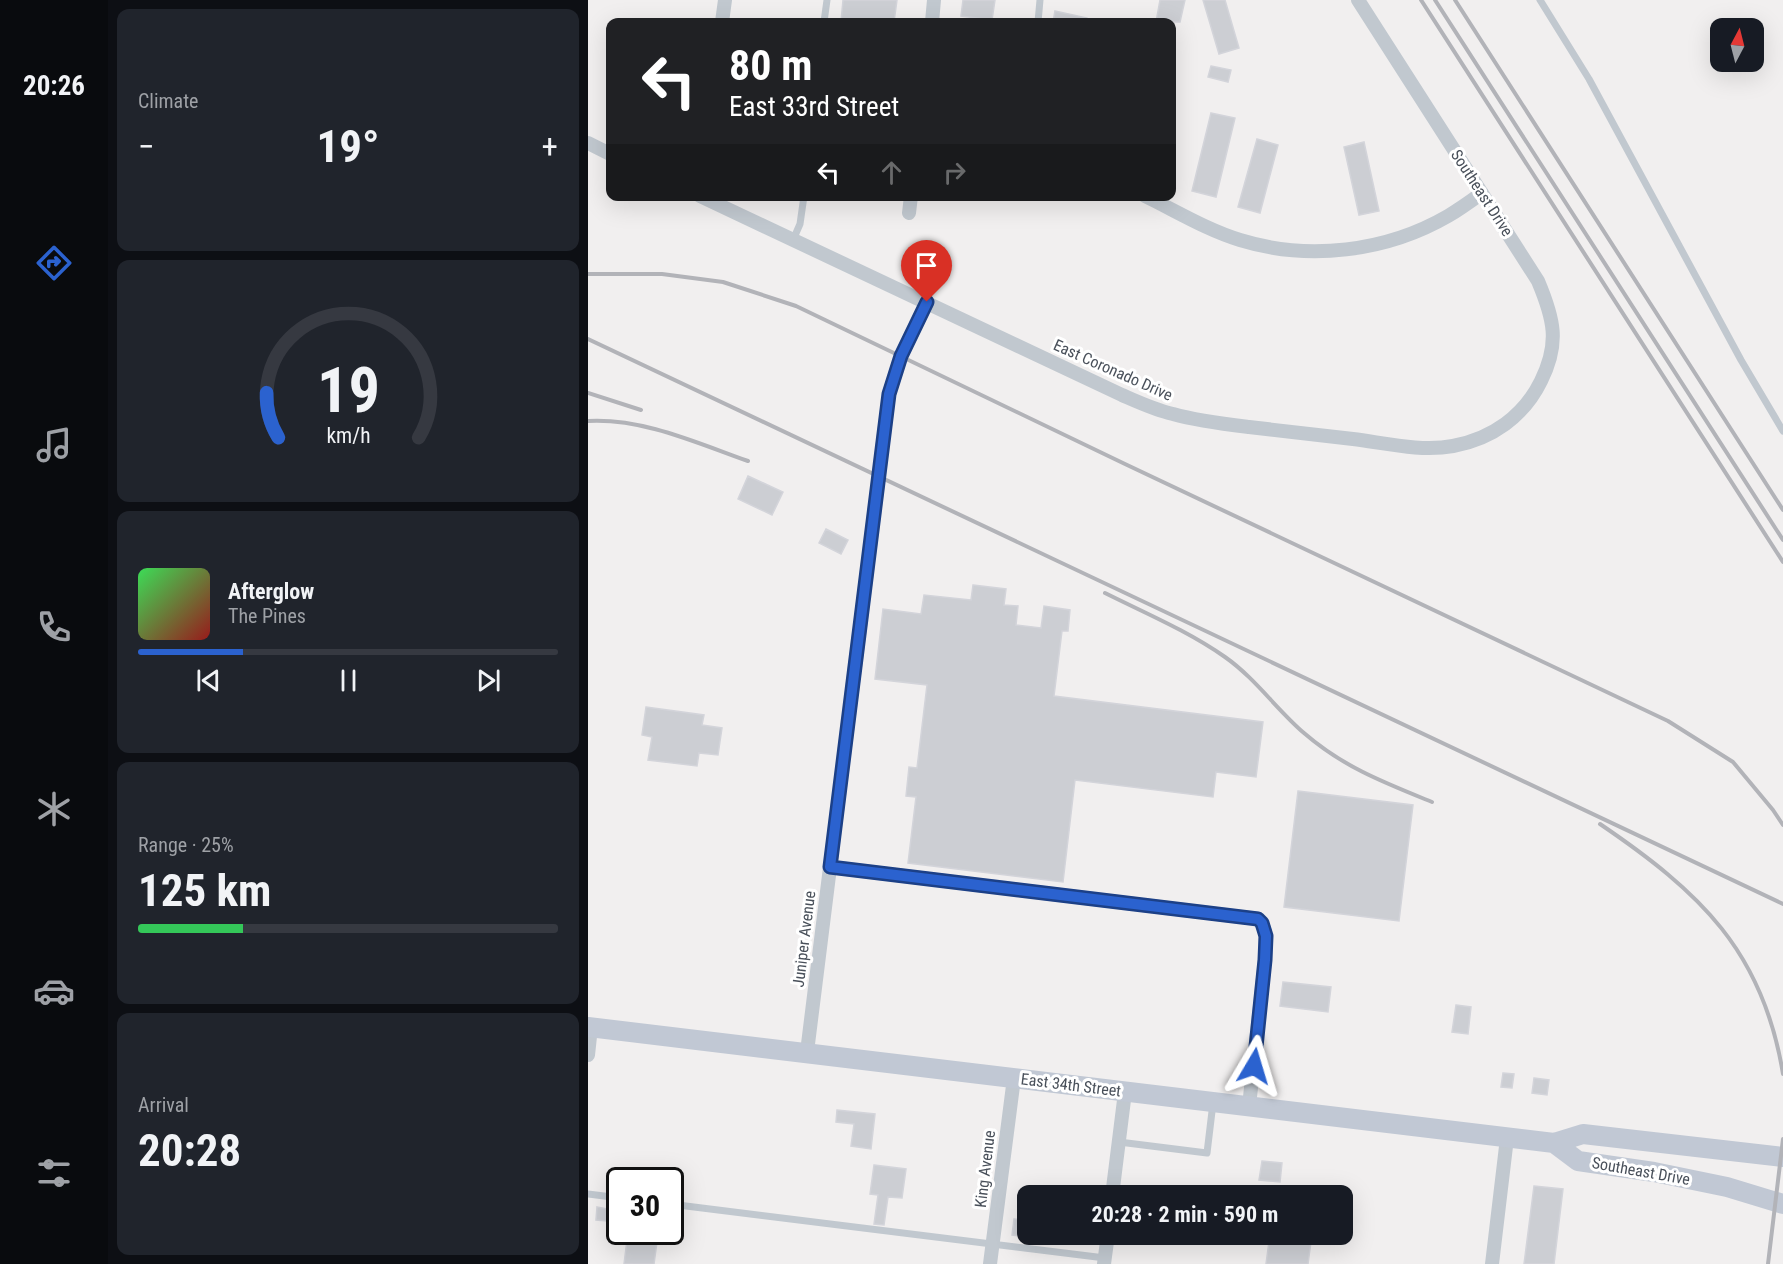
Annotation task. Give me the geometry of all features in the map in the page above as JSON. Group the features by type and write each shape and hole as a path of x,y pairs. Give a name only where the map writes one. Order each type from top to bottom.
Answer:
{"main road":[{"name":"East 34th Street","path":"590,1027 1554,1143"},
{"name":"Southeast Drive","path":"1554,1143 1583,1134 1783,1157"},
{"name":"Southeast Drive","path":"1554,1143 1578,1161 1654,1172 1727,1187 1783,1204"}],"street":[{"path":"723,18 725,0"},
{"path":"932,18 934,0"},
{"name":"Southeast Drive","path":"1358,0 1538,281 1550,313 1553,352 1530,399"},
{"path":"588,143 606,152"},
{"path":"1154,201 1219,233 1240,240 1291,251 1313,251 1362,248 1392,240 1447,217 1482,193"},
{"name":"East Coronado Drive","path":"711,201 1122,396 1172,414 1214,422 1416,446 1452,446 1490,434 1521,412 1530,399"},
{"path":"909,213 910,201"},
{"name":"Juniper Avenue","path":"807,1052 889,394 901,356 927,302"},
{"path":"830,867 1258,919 1262,923 1266,936 1265,960 1249,1106"},
{"path":"588,1055 590,1027"},
{"name":"King Avenue","path":"990,1264 1014,1078"},
{"path":"1113,1185 1125,1092"},
{"path":"1492,1264 1507,1138"},
{"path":"1104,1261 1106,1245"}],"lane":[{"path":"825,18 827,0"},
{"path":"1039,18 1041,0"},
{"path":"1540,0 1589,79 1741,360 1783,431"},
{"path":"794,240 800,224 803,201"},
{"path":"1119,1142 1207,1153 1213,1102"},
{"path":"588,1194 606,1196"},
{"path":"684,1206 993,1243 1104,1261"}],"building":[{"path":"843,0 897,0 895,18 841,18"},
{"path":"963,0 995,0 992,18 961,16"},
{"path":"1160,0 1185,0 1180,22 1176,22 1176,18 1157,18"},
{"path":"1203,0 1225,0 1239,48 1219,54"},
{"path":"1055,11 1087,18 1054,18"},
{"path":"1211,66 1231,70 1228,82 1208,77"},
{"path":"1211,113 1235,118 1216,197 1192,191"},
{"path":"1257,139 1278,145 1260,213 1238,207"},
{"path":"1364,142 1379,211 1359,215 1344,147"},
{"path":"748,476 783,492 772,515 738,499"},
{"path":"826,529 848,540 841,554 819,543"},
{"path":"973,585 1006,589 1004,605 1018,606 1016,625 1041,628 1044,606 1070,610 1068,631 1062,631 1054,696 1263,722 1256,777 1216,772 1213,797 1075,780 1063,882 908,863 916,797 906,796 909,767 917,768 927,685 875,679 883,609 921,614 924,595 971,600"},
{"path":"646,707 704,715 702,725 722,728 718,755 699,753 697,766 648,760 652,737 642,735"},
{"path":"1298,791 1413,805 1399,921 1284,907"},
{"path":"1283,982 1331,987 1328,1012 1280,1006"},
{"path":"1456,1005 1471,1007 1468,1034 1452,1032"},
{"path":"1503,1073 1514,1074 1512,1088 1501,1087"},
{"path":"1534,1078 1549,1080 1547,1095 1532,1093"},
{"path":"837,1110 875,1114 871,1149 851,1146 854,1124 836,1122"},
{"path":"1262,1161 1282,1163 1280,1182 1259,1180"},
{"path":"874,1165 906,1169 902,1198 888,1197 884,1225 874,1224 878,1195 870,1194"},
{"path":"1534,1186 1563,1189 1554,1264 1524,1264"},
{"path":"597,1207 606,1209 606,1221 596,1220"},
{"path":"1014,1219 1017,1219 1017,1236 1012,1235"},
{"path":"626,1245 657,1245 654,1264 624,1264"},
{"path":"1269,1245 1311,1245 1308,1264 1266,1264"}],"railway":[{"path":"1421,0 1783,562"},
{"path":"1435,0 1783,540"},
{"path":"1455,0 1783,510"},
{"path":"588,274 662,274 723,282 796,306 1668,721 1733,762 1783,825"},
{"path":"588,339 1783,904"},
{"path":"588,393 641,410"},
{"path":"588,421 629,423 670,433 748,461"},
{"path":"1105,593 1181,631 1225,657 1246,674 1304,733 1349,765 1432,802"},
{"path":"1600,824 1668,874 1722,928 1743,959 1760,993 1773,1031 1783,1074"},
{"path":"1768,1264 1783,1139"}],"route":[{"path":"927,302 894,372 889,394 830,867 1258,919 1262,923 1266,936 1254,1066"}]}
